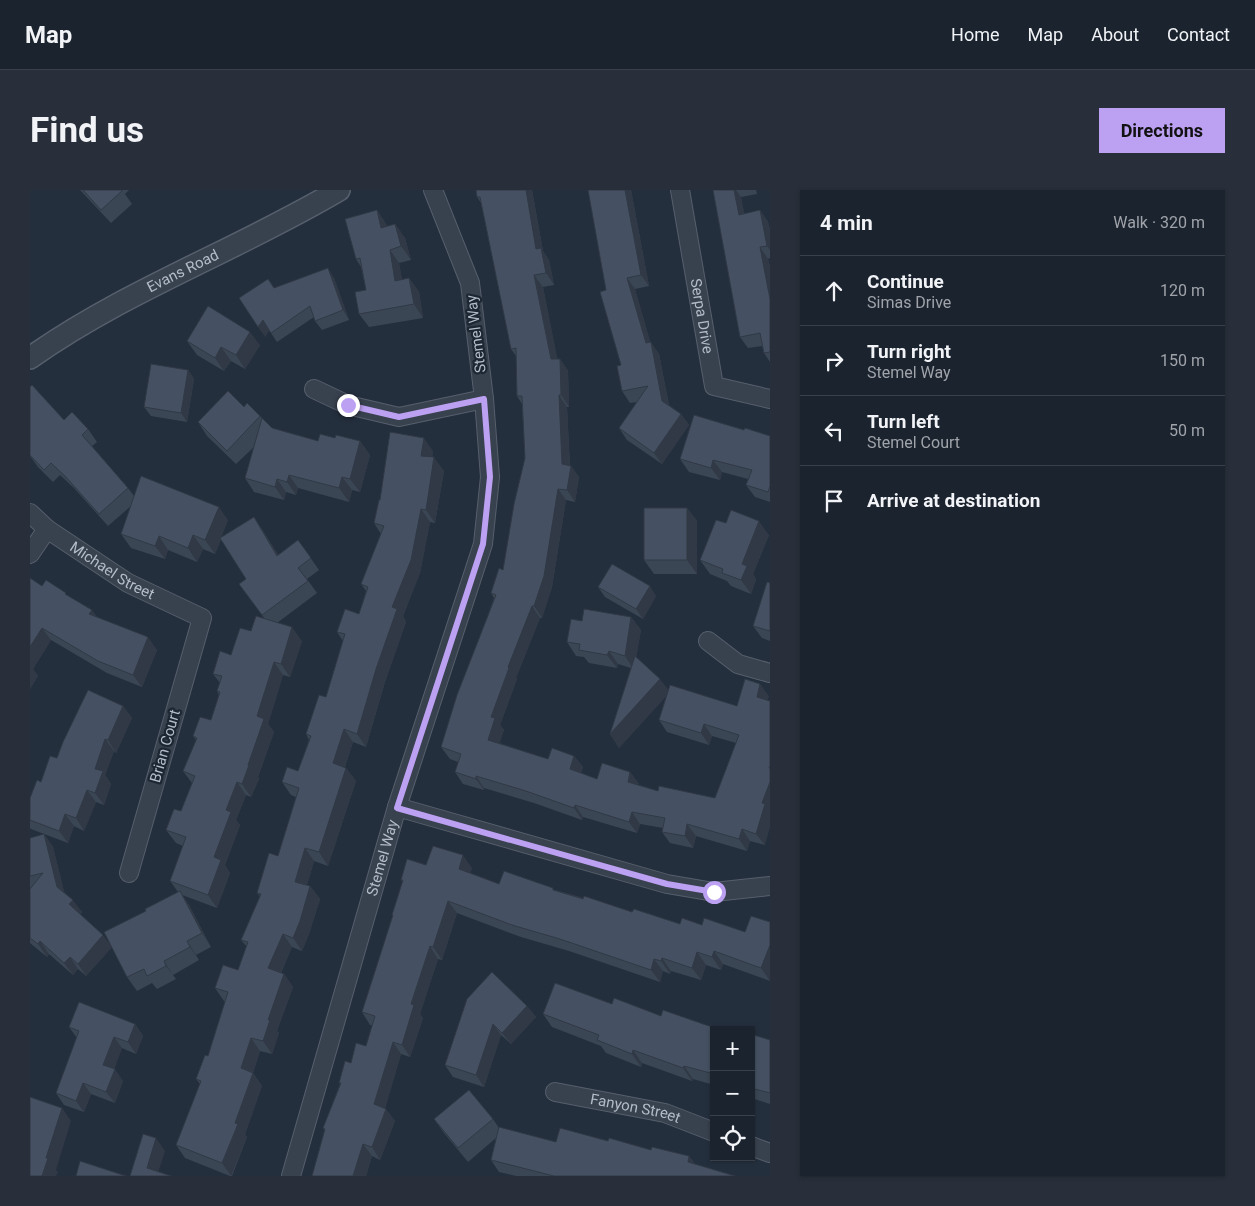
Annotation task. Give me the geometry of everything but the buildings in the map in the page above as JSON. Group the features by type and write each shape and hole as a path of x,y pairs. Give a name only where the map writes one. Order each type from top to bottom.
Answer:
{"street":[{"name":"Evans Road","path":"30,358 94,318 338,190"},
{"name":"Stemel Way","path":"291,1176 397,808 483,544 490,477 484,399 470,283 433,190"},
{"name":"Serpa Drive","path":"680,190 714,386 770,399"},
{"path":"314,389 348,405 399,417 484,399"},
{"name":"Michael Street","path":"30,513 47,529 128,583 202,618"},
{"path":"30,554 47,529"},
{"name":"Brian Court","path":"129,873 202,618"},
{"path":"708,641 738,664 770,673"},
{"path":"397,808 667,884 714,892 770,886"},
{"name":"Fanyon Street","path":"555,1092 665,1113 710,1130"},
{"path":"755,1147 770,1153"}],"route":[{"path":"348,405 399,417 484,399 490,477 483,544 397,808 667,884 714,892"}]}
